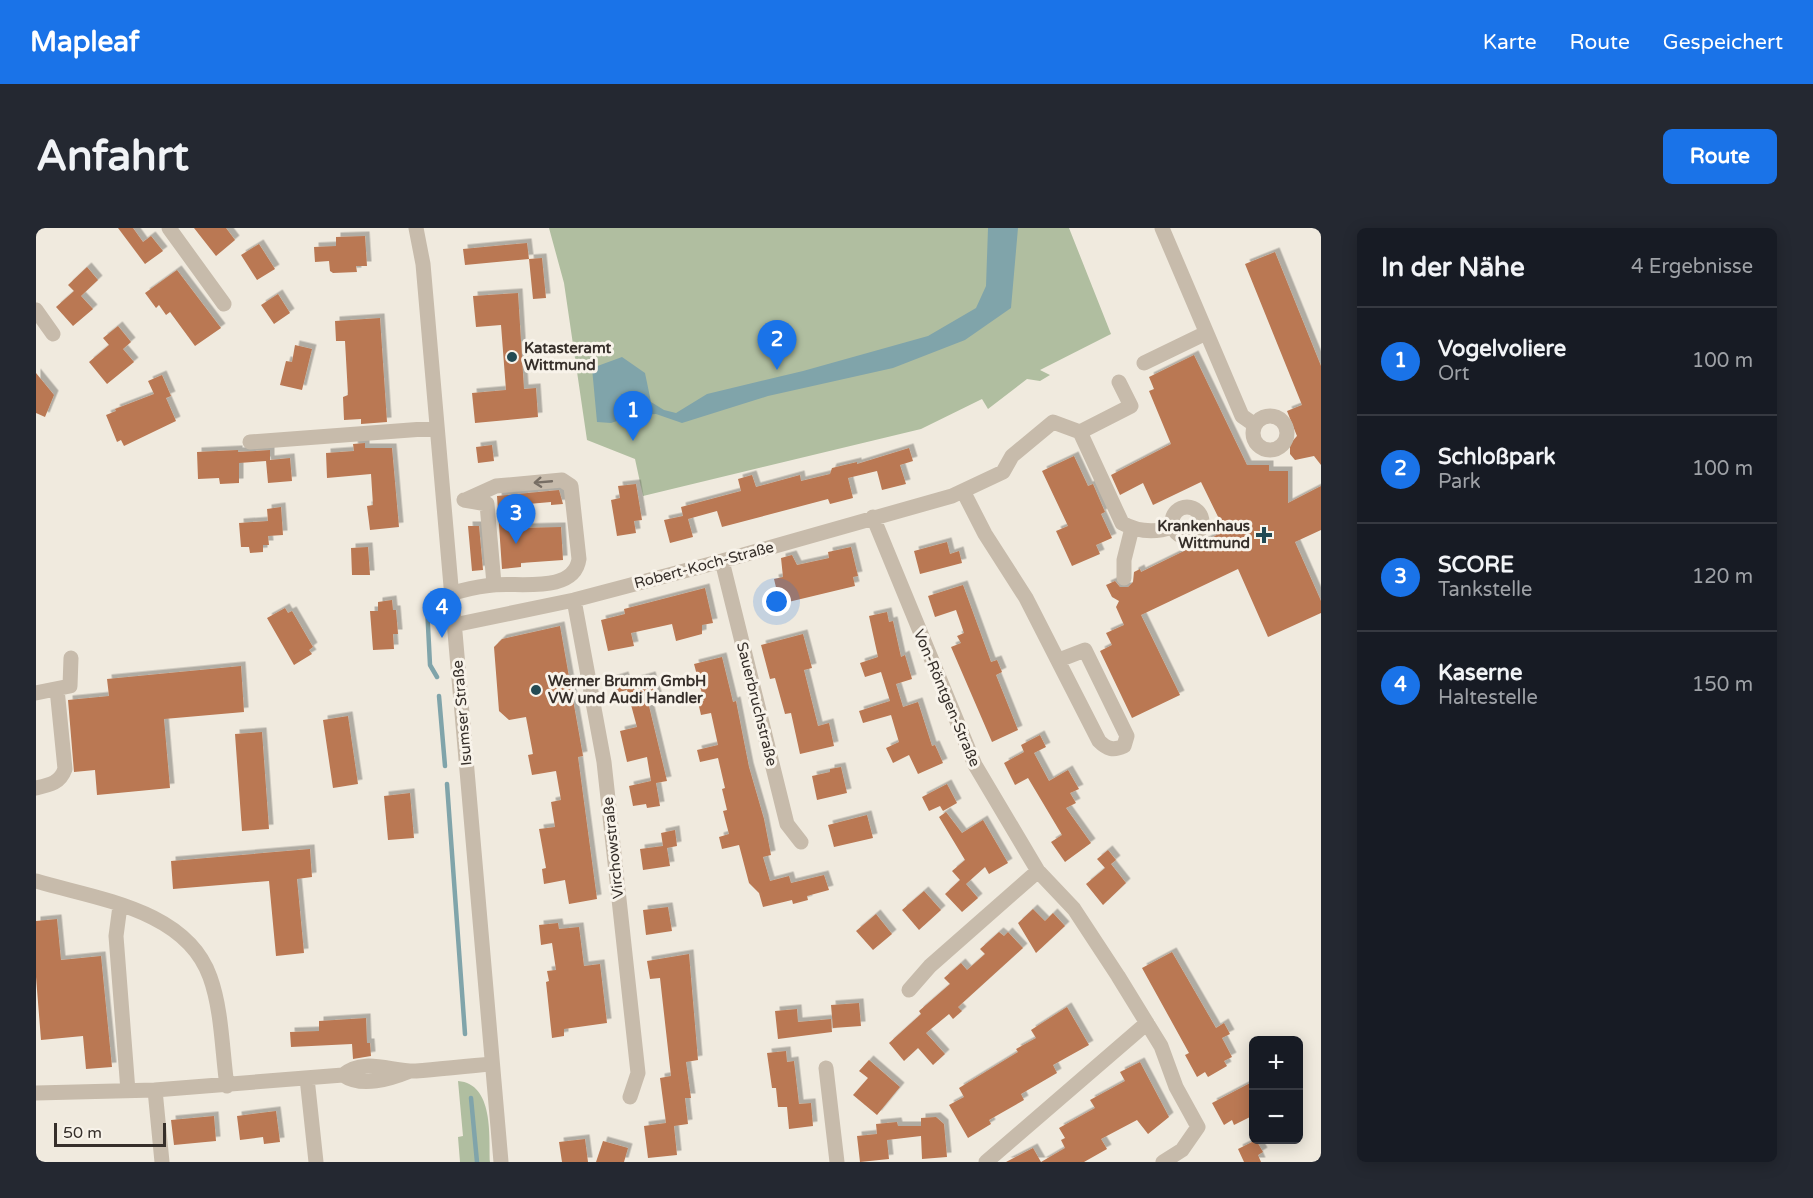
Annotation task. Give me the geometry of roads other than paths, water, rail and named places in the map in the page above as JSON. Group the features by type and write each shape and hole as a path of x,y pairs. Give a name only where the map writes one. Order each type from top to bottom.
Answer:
{"street":[{"path":"169,228 224,304"},
{"name":"Isumser Straße","path":"416,228 423,264 501,1162"},
{"path":"1162,228 1242,416 1255,425"},
{"path":"36,310 53,334"},
{"path":"1144,363 1206,333"},
{"path":"1119,382 1131,406 1080,432 1122,523 1132,528 1156,532 1173,527"},
{"name":"Robert-Koch-Straße","path":"454,625 574,600 722,561 958,493 1003,472 1012,456 1053,422 1080,432"},
{"path":"250,442 437,428"},
{"path":"452,593 494,584 522,586 571,576 578,568 571,486 562,480 496,486 465,500"},
{"path":"958,493 1026,598 1099,741 1115,750 1124,746 1127,736 1085,650 1059,660"},
{"path":"444,498 487,504 494,584"},
{"name":"Von-Röntgen-Straße","path":"873,517 975,765 1038,871 1074,909 1091,932 1161,1046 1176,1087 1198,1127 1182,1149 1163,1162"},
{"path":"1124,578 1124,560 1132,528"},
{"name":"Sauerbruchstraße","path":"722,561 787,824 801,842"},
{"name":"Virchowstraße","path":"574,600 604,762 638,1073 630,1097"},
{"path":"36,693 70,686 71,658"},
{"path":"36,788 53,784 62,777 65,769 57,689"},
{"path":"909,990 930,966 1038,871"},
{"path":"36,881 161,921 191,946 202,960 214,998 227,1086"},
{"path":"120,906 116,936 128,1091"},
{"path":"986,1162 1147,1023"},
{"path":"36,1093 227,1086 343,1075 352,1081 388,1079 415,1073 492,1064"},
{"path":"826,1068 837,1162"},
{"path":"307,1078 316,1162"},
{"path":"156,1090 162,1162"}],"water":[{"path":"988,228 1018,228 1011,308 965,340 893,368 768,396 682,423 656,414 635,415 611,423 597,422 592,368 622,357 645,373 651,402 664,410 676,413 707,394 803,371 928,336 976,308 986,286"}],"waterway":[{"path":"427,606 430,665 437,677"},
{"path":"439,696 445,766"},
{"path":"447,784 465,1034"},
{"path":"471,1098 477,1162"}],"place":[{"name":"Katasteramt Wittmund","path":"512,357"},
{"name":"Schloßpark","path":"777,370"},
{"name":"Vogelvoliere","path":"633,441"},
{"name":"Krankenhaus Wittmund","path":"1264,535"},
{"name":"SCORE","path":"516,544"},
{"name":"Kaserne","path":"442,638"},
{"name":"Werner Brumm GmbH VW und Audi Handler","path":"536,690"}]}
